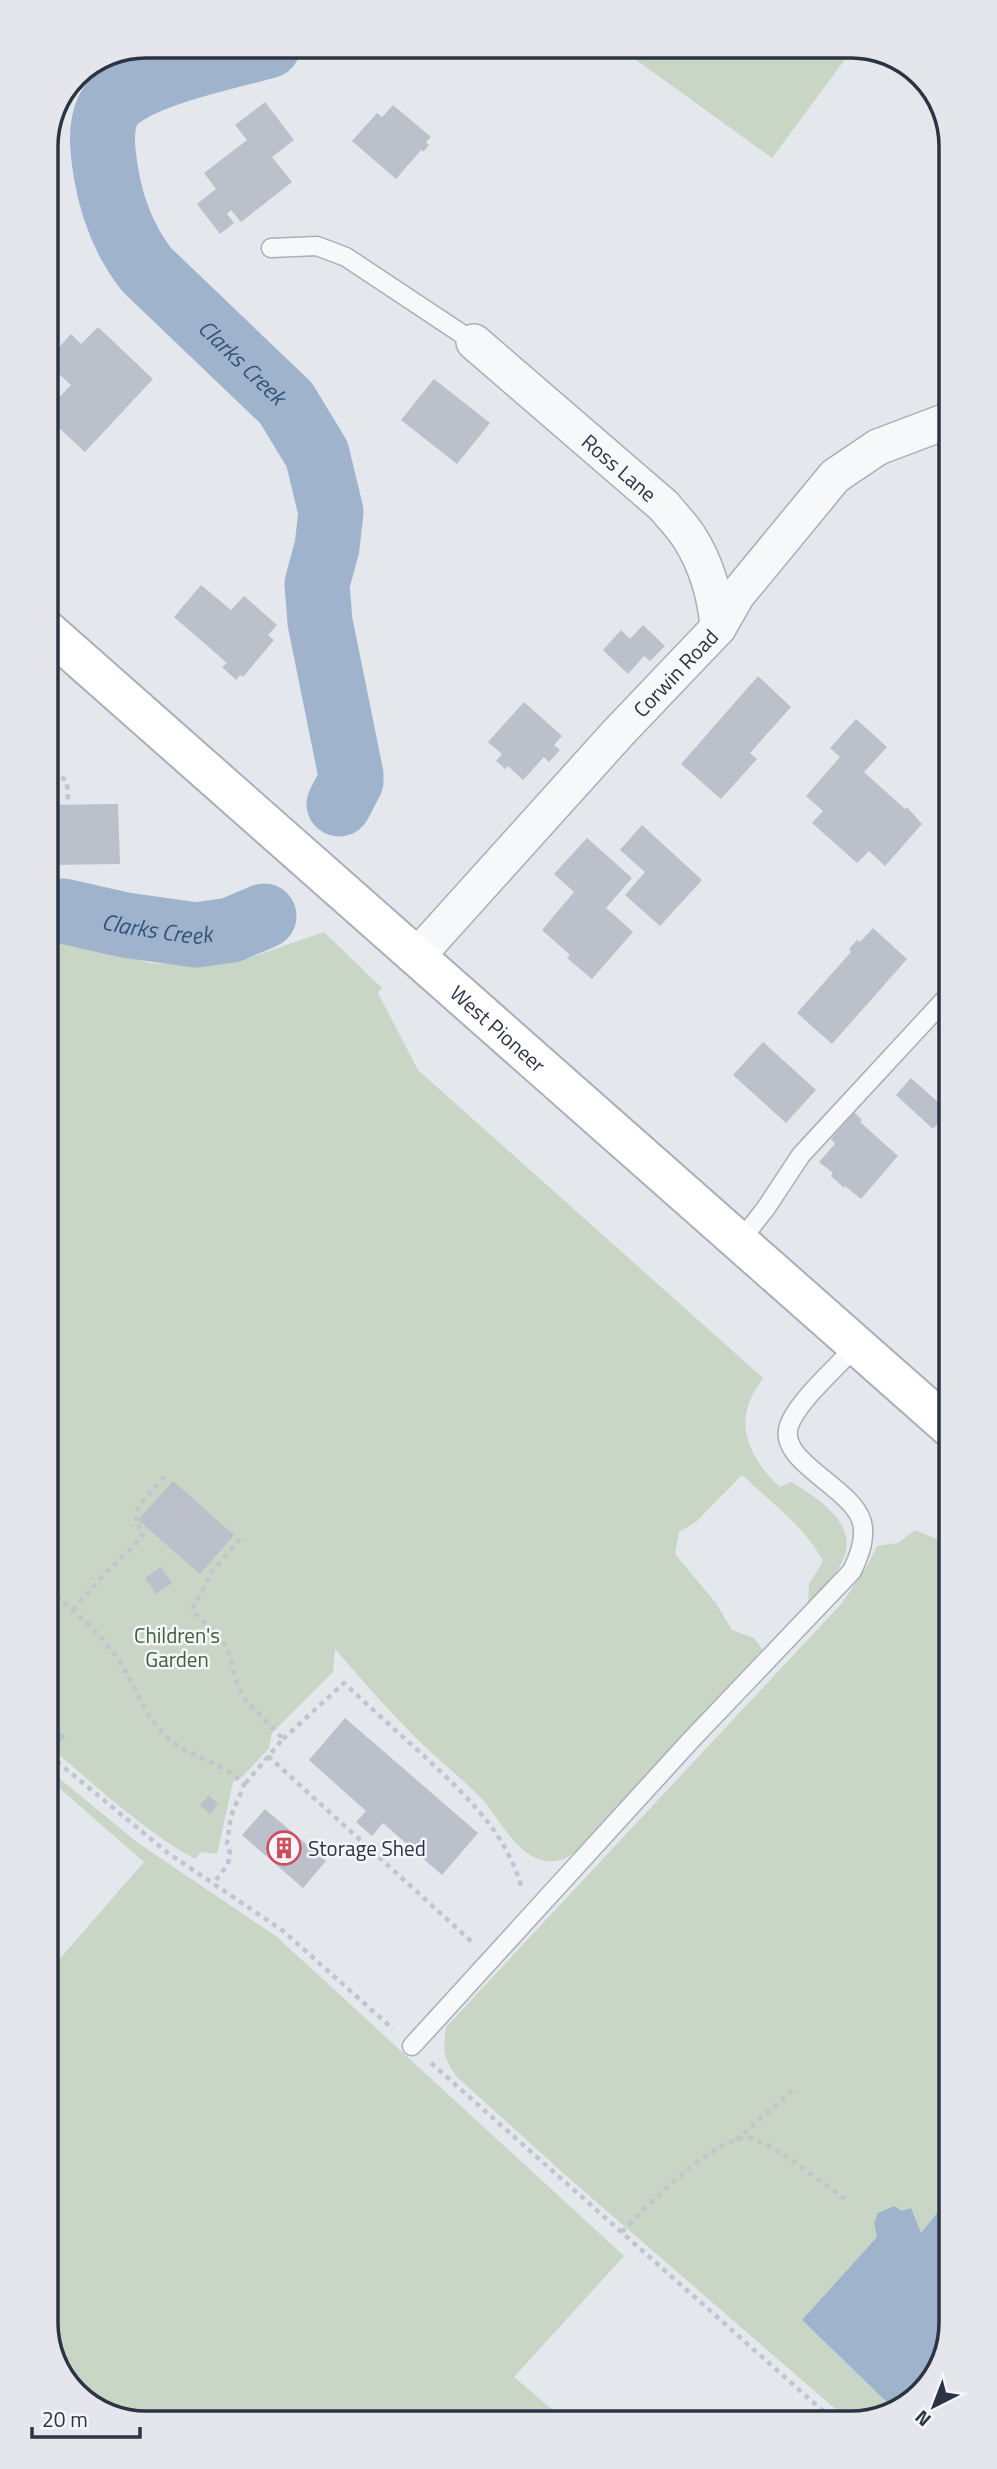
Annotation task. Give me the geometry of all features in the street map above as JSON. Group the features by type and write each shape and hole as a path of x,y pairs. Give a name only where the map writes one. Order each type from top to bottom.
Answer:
{"main road":[{"name":"West Pioneer","path":"58,640 939,1418"}],"street":[{"name":"Ross Lane","path":"474,342 664,506 689,537 701,561 716,601 718,628"},
{"name":"Corwin Road","path":"418,955 618,733 718,628 737,595 835,476 878,447 939,424"}],"lane":[{"path":"271,248 317,246 346,257 474,342"},
{"path":"740,1241 801,1155 939,1006"},
{"path":"412,2046 691,1740 852,1571 860,1553 863,1527 850,1501 800,1459 789,1442 789,1426 806,1401 857,1345"}],"path":[{"path":"58,773 67,782 68,804"},
{"path":"73,1610 144,1531 135,1522 139,1505 167,1474"},
{"path":"240,1539 204,1584 193,1610 222,1639 243,1697 283,1739"},
{"path":"58,1597 95,1630 117,1658 141,1706 170,1740 192,1754 230,1771 244,1785"},
{"path":"212,1884 228,1864 230,1853 227,1844 231,1816 244,1785 283,1739 344,1683 466,1796 485,1818 502,1840 515,1866 530,1916"},
{"path":"268,1756 491,1959"},
{"path":"58,1762 168,1853 282,1930 823,2411"},
{"path":"622,2232 660,2192 711,2154 735,2140 793,2091"},
{"path":"735,2140 750,2138 765,2145 849,2202"}],"green space":[{"path":"634,58 846,58 772,158"},
{"name":"Children's Garden","path":"324,932 382,988 378,993 418,1070 763,1378 752,1396 746,1415 747,1438 751,1449 764,1470 780,1487 791,1482 813,1496 834,1514 846,1536 842,1562 808,1606 809,1584 823,1561 797,1526 742,1475 696,1522 679,1532 675,1554 716,1603 732,1630 754,1638 764,1652 596,1835 561,1860 546,1861 535,1858 516,1843 486,1803 405,1726 335,1649 333,1672 272,1733 269,1748 243,1776 233,1782 217,1854 201,1852 195,1859 175,1847 119,1806 58,1754 58,940 70,940 150,963 192,965 237,962"},
{"path":"915,1530 939,1540 939,2211 921,2234 874,2223 877,2237 802,2320 888,2403 868,2410 838,2411 571,2180 457,2077 445,2054 444,2042 446,2027 842,1603 877,1546 898,1543"},
{"path":"58,1777 138,1843 277,1937 624,2256 514,2377 554,2411 140,2411 112,2405 92,2393 76,2377 62,2351 58,2323 58,1961 144,1862 58,1787"}],"water":[{"path":"894,2206 902,2211 911,2208 921,2233 939,2210 938,2335 935,2351 925,2371 899,2371 899,2397 888,2403 802,2320 877,2237 874,2223 878,2213"}],"building":[{"path":"265,102 294,140 272,157 292,182 241,222 231,210 227,214 234,223 220,234 197,204 216,189 204,173 247,140 235,125"},
{"path":"393,105 431,137 426,142 429,145 423,152 421,150 396,179 352,141 377,113 382,117"},
{"path":"98,327 153,379 85,452 58,427 58,399 71,385 58,373 58,349 71,334 81,344"},
{"path":"434,379 490,423 457,464 401,420"},
{"path":"201,585 231,610 244,596 277,625 268,635 274,640 243,677 240,675 236,680 222,667 227,663 174,617"},
{"path":"643,625 665,646 650,661 644,656 628,674 603,650 621,630 630,639"},
{"path":"758,676 791,707 750,753 757,759 721,799 681,764"},
{"path":"524,702 562,736 554,745 560,750 549,762 544,757 523,780 508,766 505,769 496,761 502,754 488,742"},
{"path":"856,719 887,747 864,772 905,809 907,807 922,824 885,866 869,851 857,863 812,823 823,811 806,796 840,757 830,748"},
{"path":"118,804 120,864 58,865 58,805"},
{"path":"642,825 702,880 660,926 625,895 645,872 620,850"},
{"path":"587,838 632,878 606,908 633,932 592,979 567,958 570,955 542,930 574,892 554,874"},
{"path":"873,928 907,959 832,1044 797,1013 851,952 849,949 857,940 860,942"},
{"path":"763,1042 816,1090 786,1123 733,1075"},
{"path":"911,1078 939,1103 939,1123 933,1129 896,1095"},
{"path":"854,1112 862,1120 860,1122 898,1156 861,1199 845,1186 844,1188 831,1176 833,1173 819,1162 835,1144 831,1139"},
{"path":"173,1481 234,1535 200,1574 138,1520"},
{"path":"161,1567 172,1583 156,1594 145,1578"},
{"path":"345,1718 478,1833 442,1875 383,1823 372,1836 356,1822 366,1811 309,1760"},
{"path":"58,1730 65,1736 58,1745"},
{"path":"209,1795 218,1804 210,1814 200,1805"},
{"name":"Storage Shed","path":"265,1809 326,1861 303,1888 242,1835"}],"waterway":[{"name":"Clarks Creek","path":"222,58 157,78 118,98 108,110 103,125 105,166 116,212 126,236 147,270 286,403 317,454 331,512 327,547 317,584 320,622 351,775 351,781 339,804"},
{"name":"Clarks Creek","path":"58,912 196,935 231,930 264,916"}],"place":[{"name":"Storage Shed","path":"284,1848"}]}
